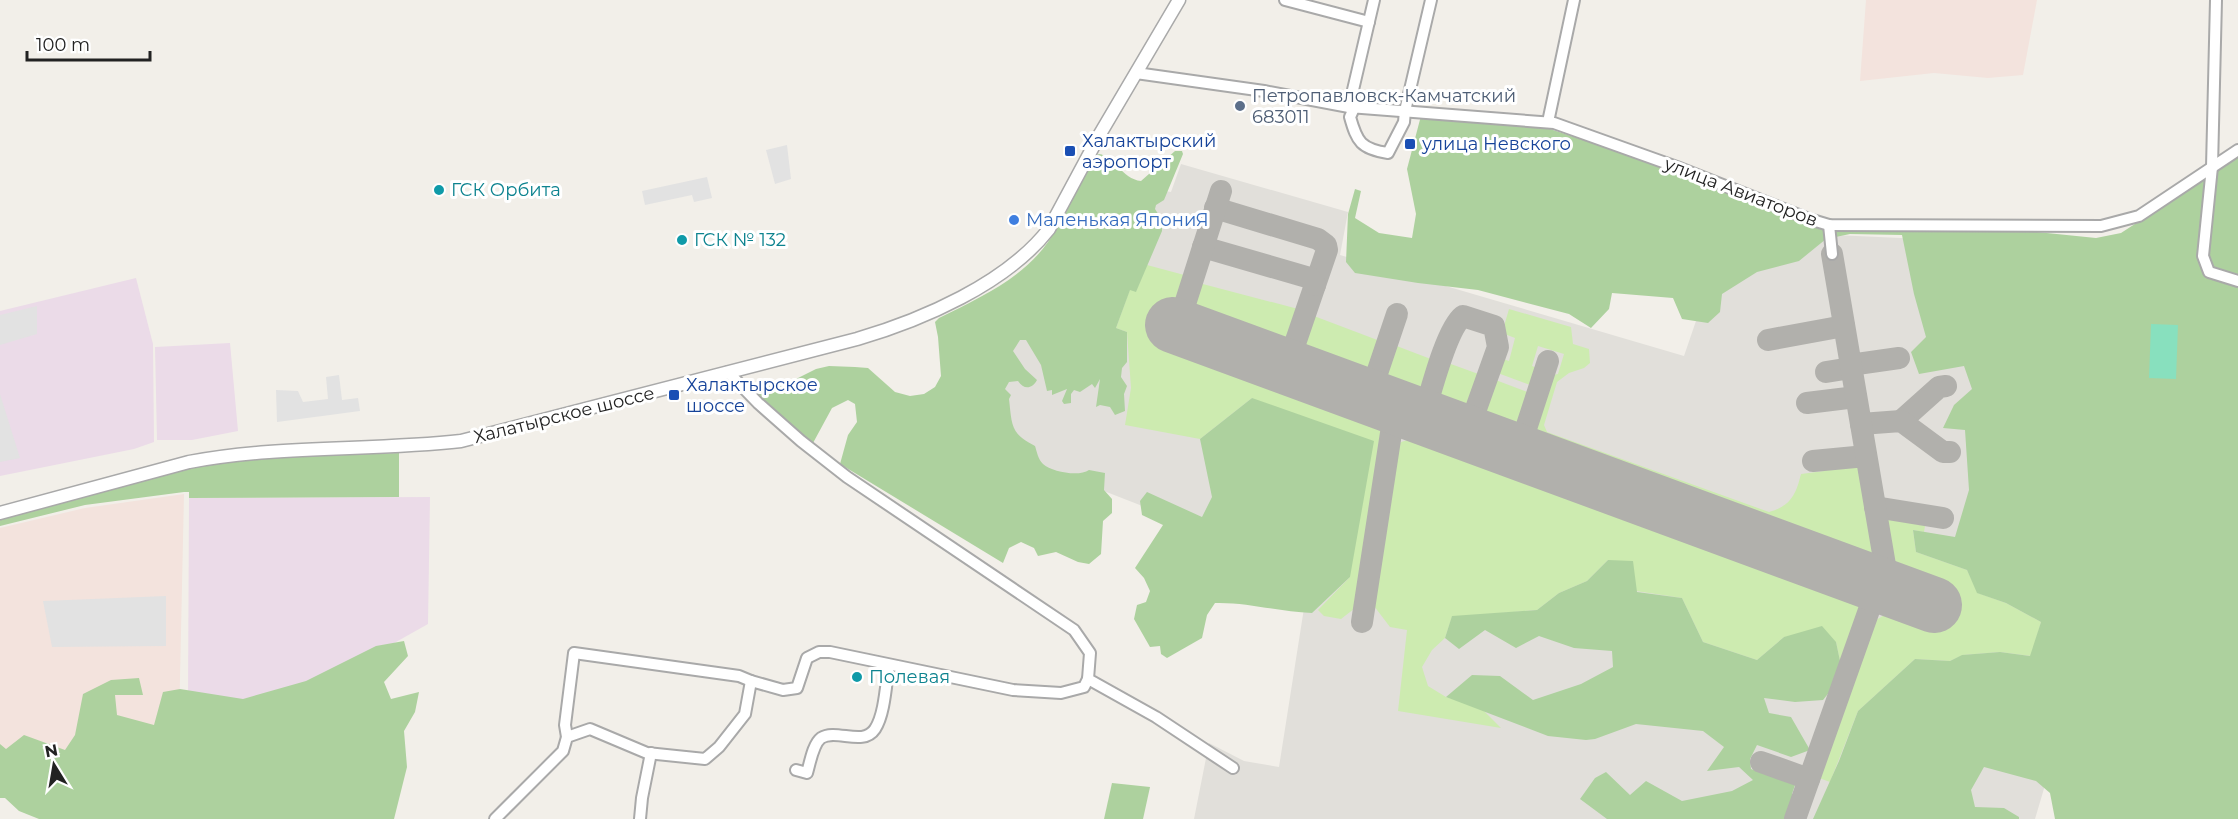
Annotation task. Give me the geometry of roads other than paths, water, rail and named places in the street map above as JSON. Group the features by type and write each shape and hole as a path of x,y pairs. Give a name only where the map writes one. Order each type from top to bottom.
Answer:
{"street":[{"name":"Халатырское шоссе","path":"0,513 214,457 428,445 461,441 612,404 881,332 948,303 1008,270 1035,246 1049,229 1100,134 1179,0"},
{"path":"1285,0 1369,22"},
{"path":"1374,0 1350,117 1356,138 1371,150 1388,153 1404,122 1404,111 1431,0"},
{"path":"1548,122 1574,0"},
{"path":"2216,0 2212,167 2203,256 2209,272 2238,281"},
{"path":"1136,73 1264,91 1352,107 1404,111"},
{"name":"улица Авиаторов","path":"1404,111 1548,122 1677,167 1829,225 2101,226 2139,216 2238,150"},
{"path":"1829,225 1832,254"},
{"path":"495,819 563,751 567,737 566,725 574,653 739,676 783,690 797,688 807,658 819,652 830,652 1013,690 1061,693 1084,687 1089,679 1090,653 1074,630 847,477 758,404 728,372"},
{"path":"796,770 807,773 816,745 821,738 831,735 856,737 868,734 875,729 882,709 889,665"},
{"path":"1089,679 1156,717 1233,768"},
{"path":"567,737 590,729 651,753 705,759 745,714 751,681"},
{"path":"640,819 651,753"}],"place":[{"name":"Петропавловск-Камчатский 683011","path":"1240,106"},
{"name":"улица Невского","path":"1410,144"},
{"name":"Халактырский аэропорт","path":"1070,151"},
{"name":"ГСК Орбита","path":"439,190"},
{"name":"Маленькая ЯпониЯ","path":"1014,220"},
{"name":"ГСК № 132","path":"682,240"},
{"name":"Халактырское шоссе","path":"674,395"},
{"name":"Полевая","path":"857,677"}]}
